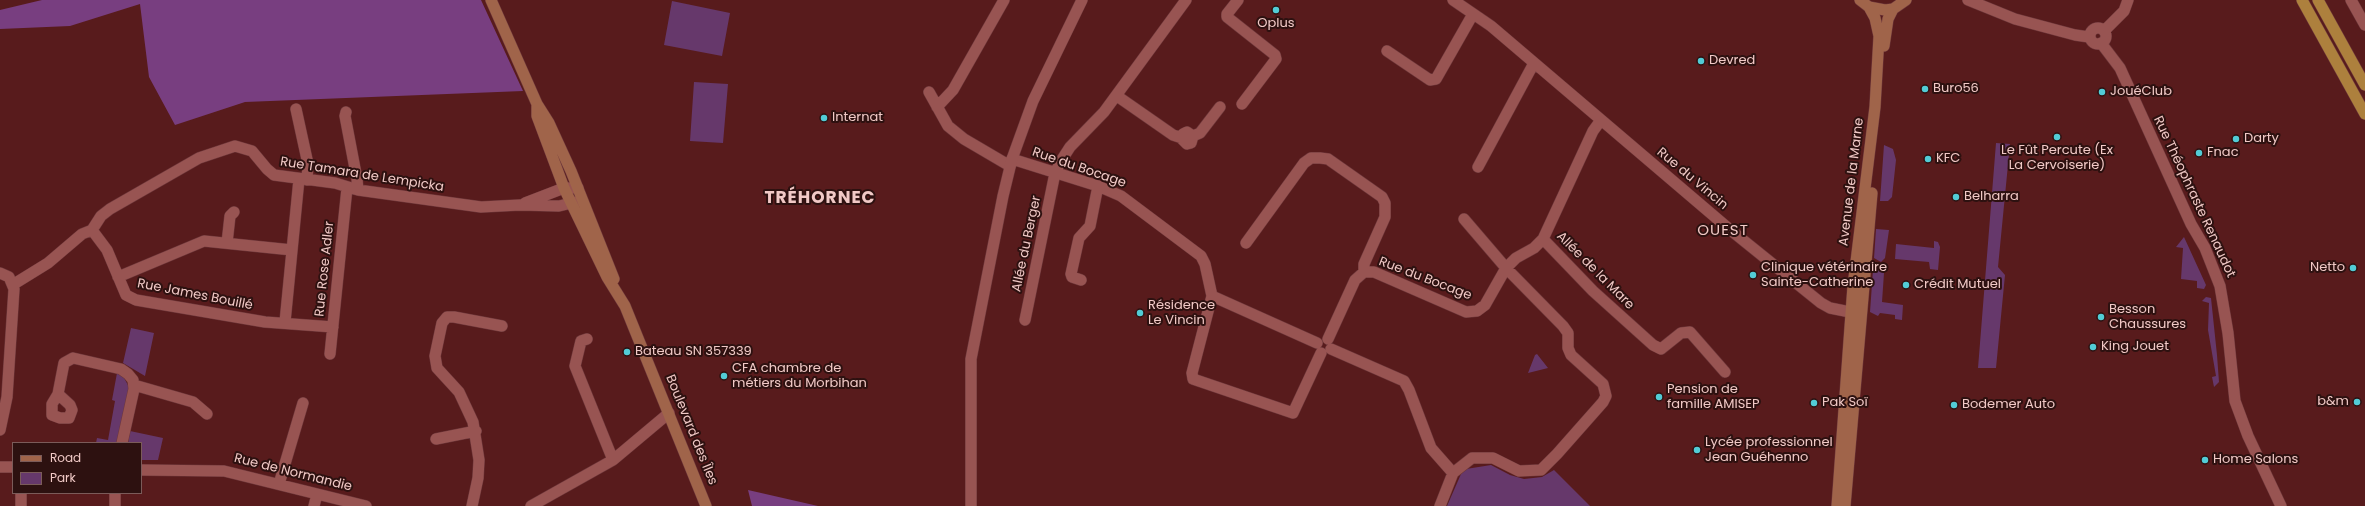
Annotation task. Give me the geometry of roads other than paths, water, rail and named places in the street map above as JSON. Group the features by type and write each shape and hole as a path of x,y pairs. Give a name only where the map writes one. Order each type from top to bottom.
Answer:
{"highway":[{"path":"2302,0 2365,114"},
{"path":"2318,0 2365,85"}],"main road":[{"name":"Boulevard des Îles","path":"491,0 537,104 549,123 578,188 706,506"},
{"path":"1860,0 1869,7 1877,10 1893,8 1906,0"},
{"name":"Avenue de la Marne","path":"1845,506 1856,313 1875,107 1878,36 1875,18 1869,7"},
{"name":"Avenue de la Marne","path":"1837,506 1885,35 1888,19 1893,8"},
{"name":"Boulevard des Îles","path":"537,104 537,116 564,188 607,277 621,298"}],"street":[{"path":"937,107 953,90 1004,0"},
{"path":"971,506 971,360 1011,163 1033,101 1082,0"},
{"name":"Allée du Berger","path":"1025,320 1056,173 1064,155 1104,112 1186,0"},
{"path":"1238,0 1227,14 1227,17 1275,55 1276,59 1242,104"},
{"name":"Rue du Vincin","path":"1453,0 1491,26 1601,120 1821,303 1856,313"},
{"name":"Rue Théophraste Renaudot","path":"1968,0 2015,19 2075,36 2089,37 2095,44 2101,43 2120,68 2191,224 2204,248 2220,286 2228,333 2235,401 2248,436 2281,506"},
{"path":"2104,31 2124,11 2128,0"},
{"path":"2351,0 2365,25"},
{"path":"1386,51 1430,80 1436,79 1473,14"},
{"path":"2089,37 2090,32 2094,28 2100,28 2104,31 2106,38 2101,43"},
{"path":"1478,167 1534,63"},
{"name":"Rue du Bocage","path":"929,92 948,126 964,139 1011,163 1056,173 1098,186 1130,201 1194,249 1205,264 1212,296 1192,373 1193,379 1293,413 1355,280 1364,272 1374,272 1466,312 1477,311 1485,305 1506,268 1516,258 1534,248 1543,239"},
{"path":"1116,96 1173,135 1182,138 1187,132 1193,136 1200,133 1220,107"},
{"path":"285,322 292,250 303,179 308,164 296,109"},
{"name":"Rue Rose Adler","path":"330,354 352,189 357,180 345,116 346,112"},
{"name":"Allée de la Mare","path":"1601,120 1593,132 1543,239 1593,291 1653,345 1662,349 1681,333 1690,332 1725,372"},
{"name":"Rue Tamara de Lempicka","path":"14,284 48,263 82,234 92,230 101,216 110,209 199,158 235,146 252,150 271,174 335,183 352,189 481,207 520,205 559,206 572,204 583,200"},
{"path":"1246,243 1304,163 1311,158 1320,158 1328,160 1382,197 1385,203 1385,217 1364,264 1364,272"},
{"path":"1081,280 1072,277 1071,274 1079,238 1090,226 1098,186"},
{"path":"564,188 578,188"},
{"name":"Rue Tamara de Lempicka","path":"520,205 564,188"},
{"path":"227,243 230,216 234,212"},
{"path":"1440,506 1453,473 1467,461 1478,457 1497,459 1519,471 1541,470 1603,402 1606,396 1603,384 1571,355 1568,348 1568,333 1563,326 1506,268 1464,219"},
{"name":"Rue James Bouillé","path":"92,230 108,250 126,295 136,300 200,313 264,322 285,322 333,327"},
{"path":"118,277 204,241 292,250"},
{"path":"0,273 5,274 14,284 6,339 7,397 0,430"},
{"path":"1212,296 1404,381 1409,390 1431,448 1453,473"},
{"path":"472,506 479,470 476,431 470,413 460,392 436,365 435,356 442,323 447,318 454,316 502,326"},
{"path":"587,339 581,341 575,366 613,460"},
{"path":"58,394 64,364 73,358 121,369 131,376 134,386 122,442"},
{"path":"134,386 192,402 207,414"},
{"path":"279,484 303,404"},
{"path":"531,506 613,460 669,413"},
{"path":"436,439 476,431"},
{"path":"0,467 12,467"},
{"name":"Rue de Normandie","path":"142,470 224,471 366,506"},
{"path":"21,494 21,506"},
{"path":"115,494 115,506"},
{"path":"314,506 318,494"}],"place":[{"name":"Oplus","path":"1276,10"},
{"name":"Devred","path":"1701,61"},
{"name":"Buro56","path":"1925,89"},
{"name":"JouéClub","path":"2102,92"},
{"name":"Internat","path":"824,118"},
{"name":"Le Fût Percute (Ex La Cervoiserie)","path":"2057,137"},
{"name":"Darty","path":"2236,139"},
{"name":"Fnac","path":"2199,153"},
{"name":"KFC","path":"1928,159"},
{"name":"Belharra","path":"1956,197"},
{"name":"Netto","path":"2353,268"},
{"name":"Clinique vétérinaire Sainte-Catherine","path":"1753,275"},
{"name":"Crédit Mutuel","path":"1906,285"},
{"name":"Résidence Le Vincin","path":"1140,313"},
{"name":"Besson Chaussures","path":"2101,317"},
{"name":"King Jouet","path":"2093,347"},
{"name":"Bateau SN 357339","path":"627,352"},
{"name":"CFA chambre de métiers du Morbihan","path":"724,376"},
{"name":"Pension de famille AMISEP","path":"1659,397"},
{"name":"b&m","path":"2357,402"},
{"name":"Pak Soï","path":"1814,403"},
{"name":"Bodemer Auto","path":"1954,405"},
{"name":"Lycée professionnel Jean Guéhenno","path":"1697,450"},
{"name":"Home Salons","path":"2205,460"}],"district":[{"name":"TRÉHORNEC","path":"820,199"},
{"name":"OUEST","path":"1723,231"}]}
